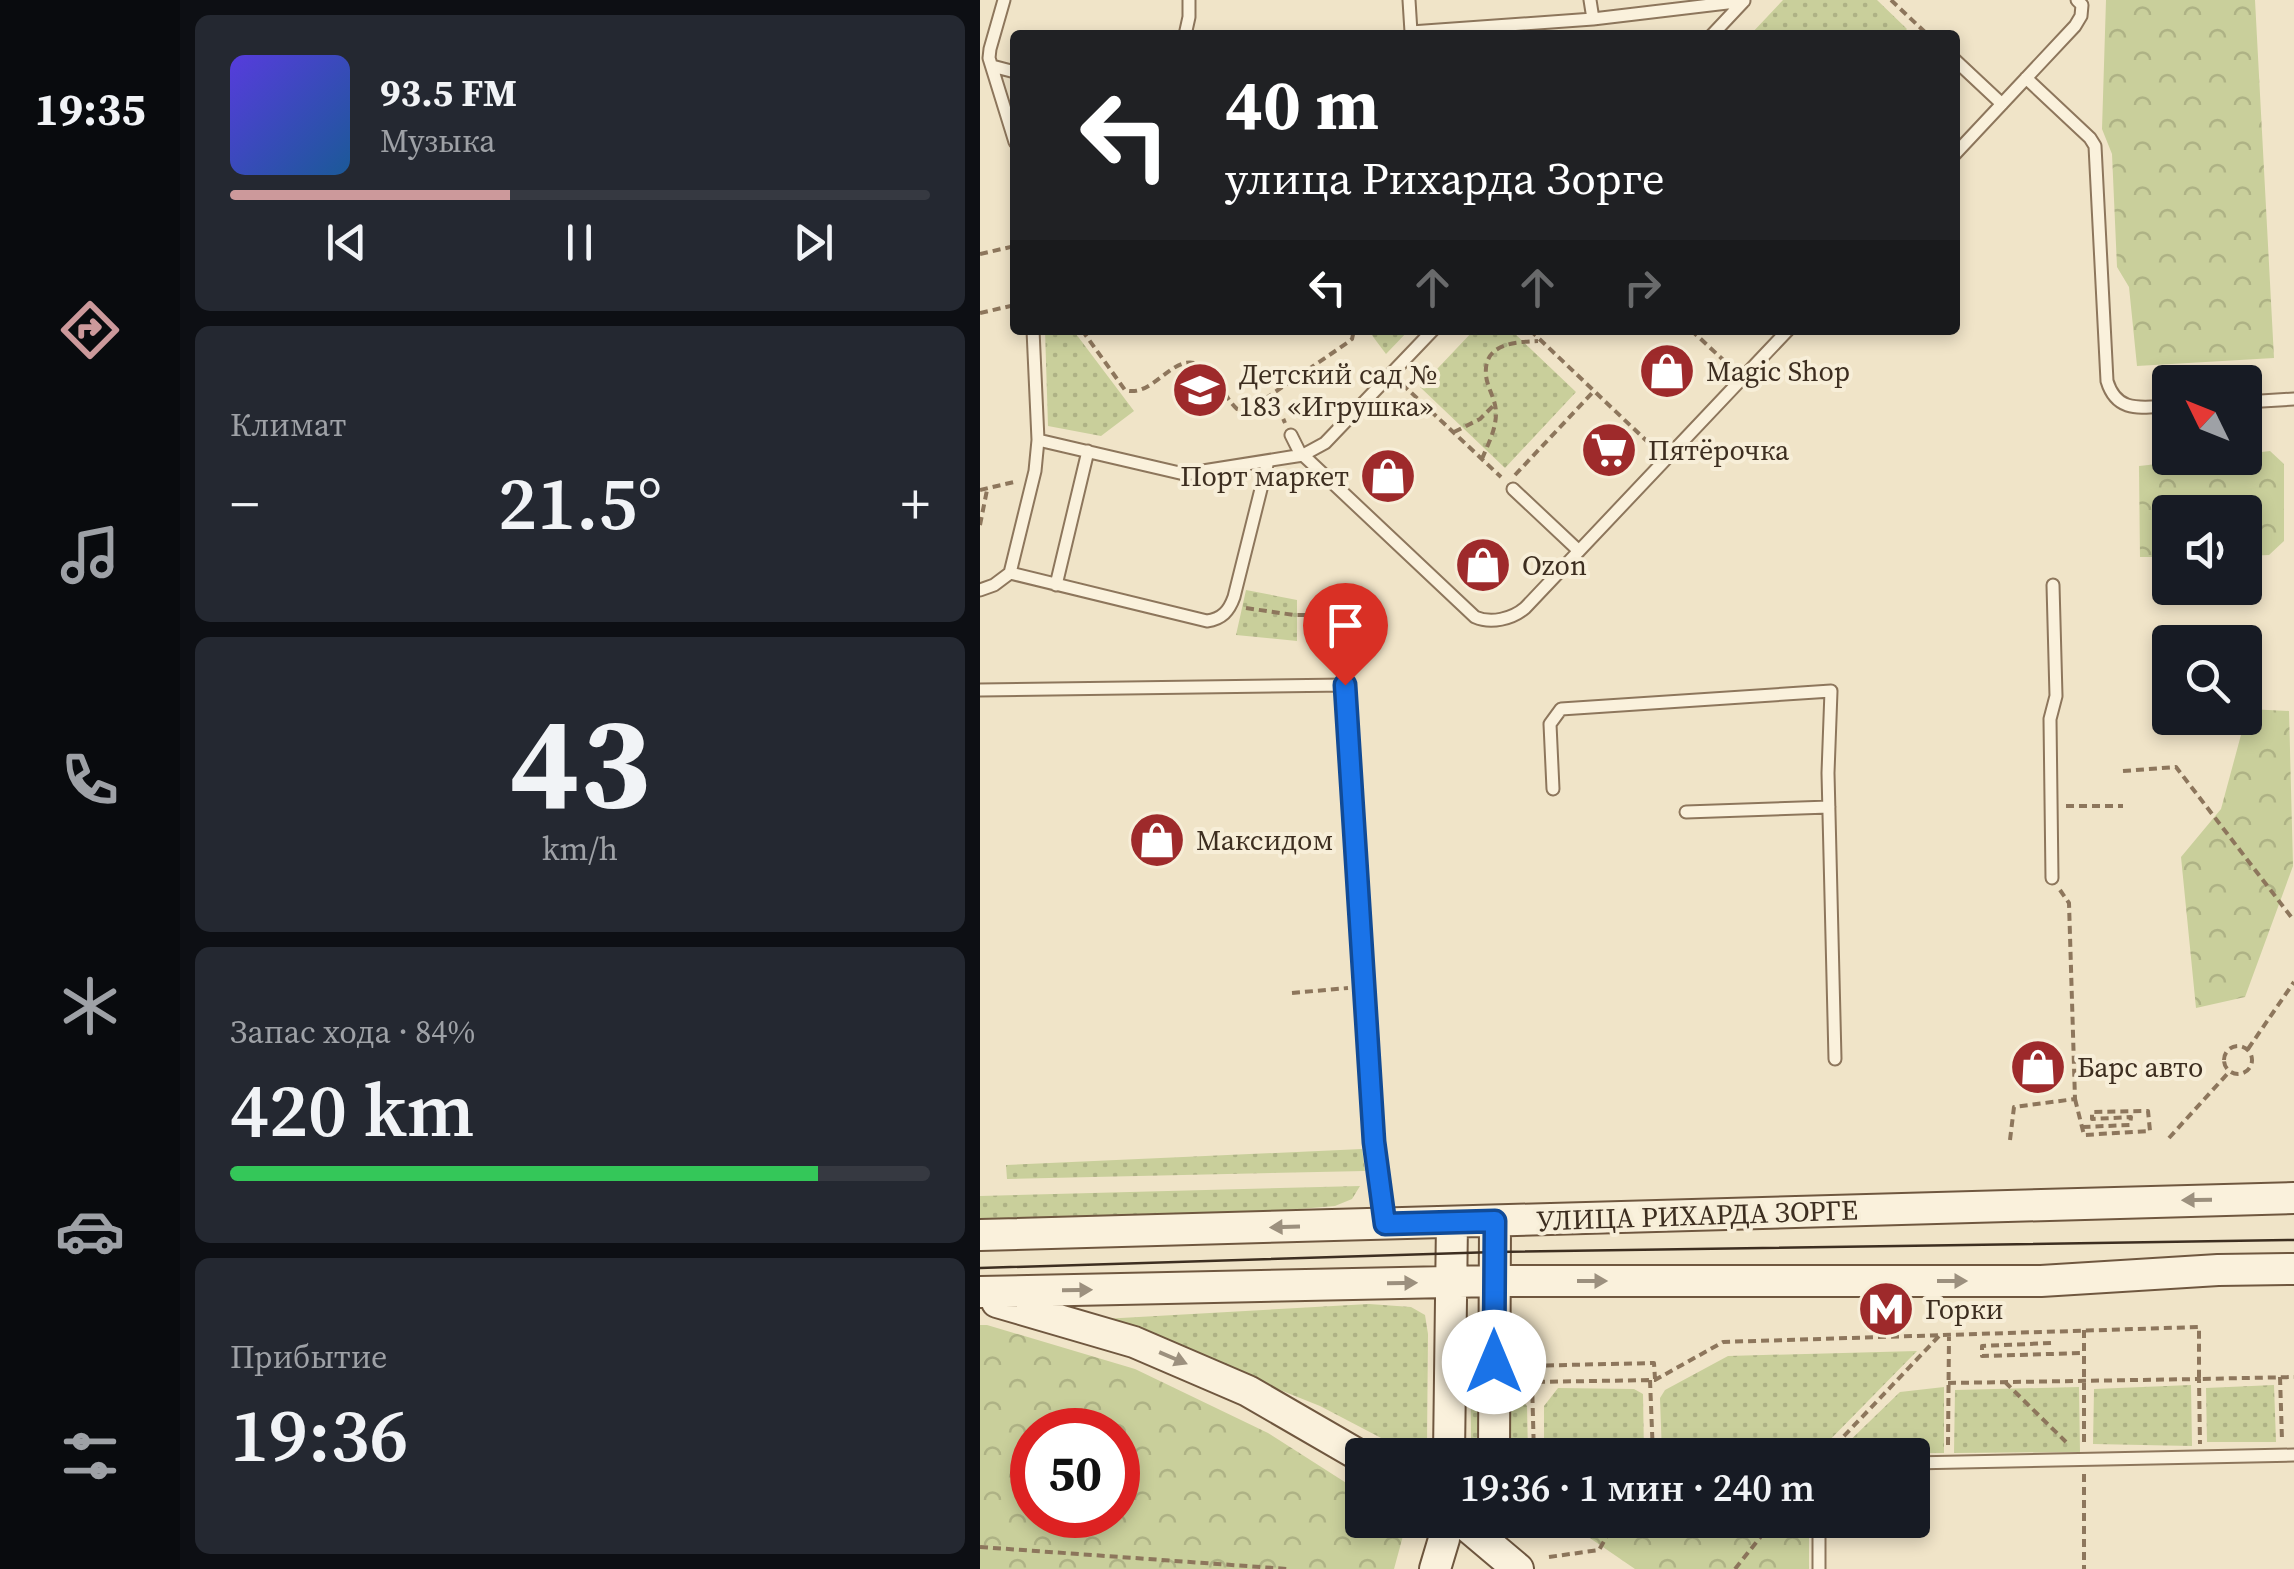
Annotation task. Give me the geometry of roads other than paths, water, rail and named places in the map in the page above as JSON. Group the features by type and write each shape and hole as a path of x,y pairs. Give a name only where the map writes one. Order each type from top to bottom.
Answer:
{"main road":[{"name":"УЛИЦА РИХАРДА ЗОРГЕ","path":"980,1235 2294,1198"},
{"path":"1494,1438 1495,1221"},
{"path":"1449,1438 1452,1222"},
{"path":"980,1294 1495,1281 2041,1280 2294,1269"},
{"path":"980,1294 1134,1342 1248,1391 1345,1446"},
{"path":"1435,1569 1444,1538"},
{"path":"1488,1545 1518,1569"}],"lane":[{"path":"1004,0 990,49 1010,125"},
{"path":"1186,30 1188,0"},
{"path":"1409,0 1411,30"},
{"path":"1590,0 1592,19"},
{"path":"1439,30 1592,19 1744,0"},
{"path":"1717,30 1744,0"},
{"path":"1960,149 2078,23 2082,5 2077,0"},
{"path":"1960,65 2002,104"},
{"path":"992,66 1010,71"},
{"path":"2026,78 2095,146 2107,381 2110,392 2127,406 2152,406"},
{"path":"980,590 994,586 1010,574 1034,477 1038,440 1034,335"},
{"path":"1038,440 1184,474 1302,455 1325,443 1428,335"},
{"path":"1291,436 1302,455 1470,613 1483,620 1510,618 1522,611 1783,335"},
{"path":"2262,401 2294,399"},
{"path":"1056,585 1088,452"},
{"path":"1010,574 1207,620 1219,618 1231,604 1268,461"},
{"path":"1514,489 1579,551"},
{"path":"2052,878 2050,719 2056,696 2053,585"},
{"path":"980,690 1345,685 1374,1142 1385,1224"},
{"path":"1553,789 1550,724 1561,709 1831,692 1829,807 1835,1059"},
{"path":"1686,812 1829,807"},
{"path":"1930,1462 2288,1455"},
{"path":"1819,1538 1820,1569"}],"tram line":[{"path":"980,1268 1495,1252 2294,1240"}],"place":[{"name":"Magic Shop","path":"1667,371"},
{"name":"Детский сад № 183 «Игрушка»","path":"1200,390"},
{"name":"Пятёрочка","path":"1609,450"},
{"name":"Порт маркет","path":"1388,476"},
{"name":"Ozon","path":"1483,565"},
{"name":"Максидом","path":"1157,840"},
{"name":"Барс авто","path":"2038,1067"},
{"name":"Горки","path":"1886,1309"}]}
